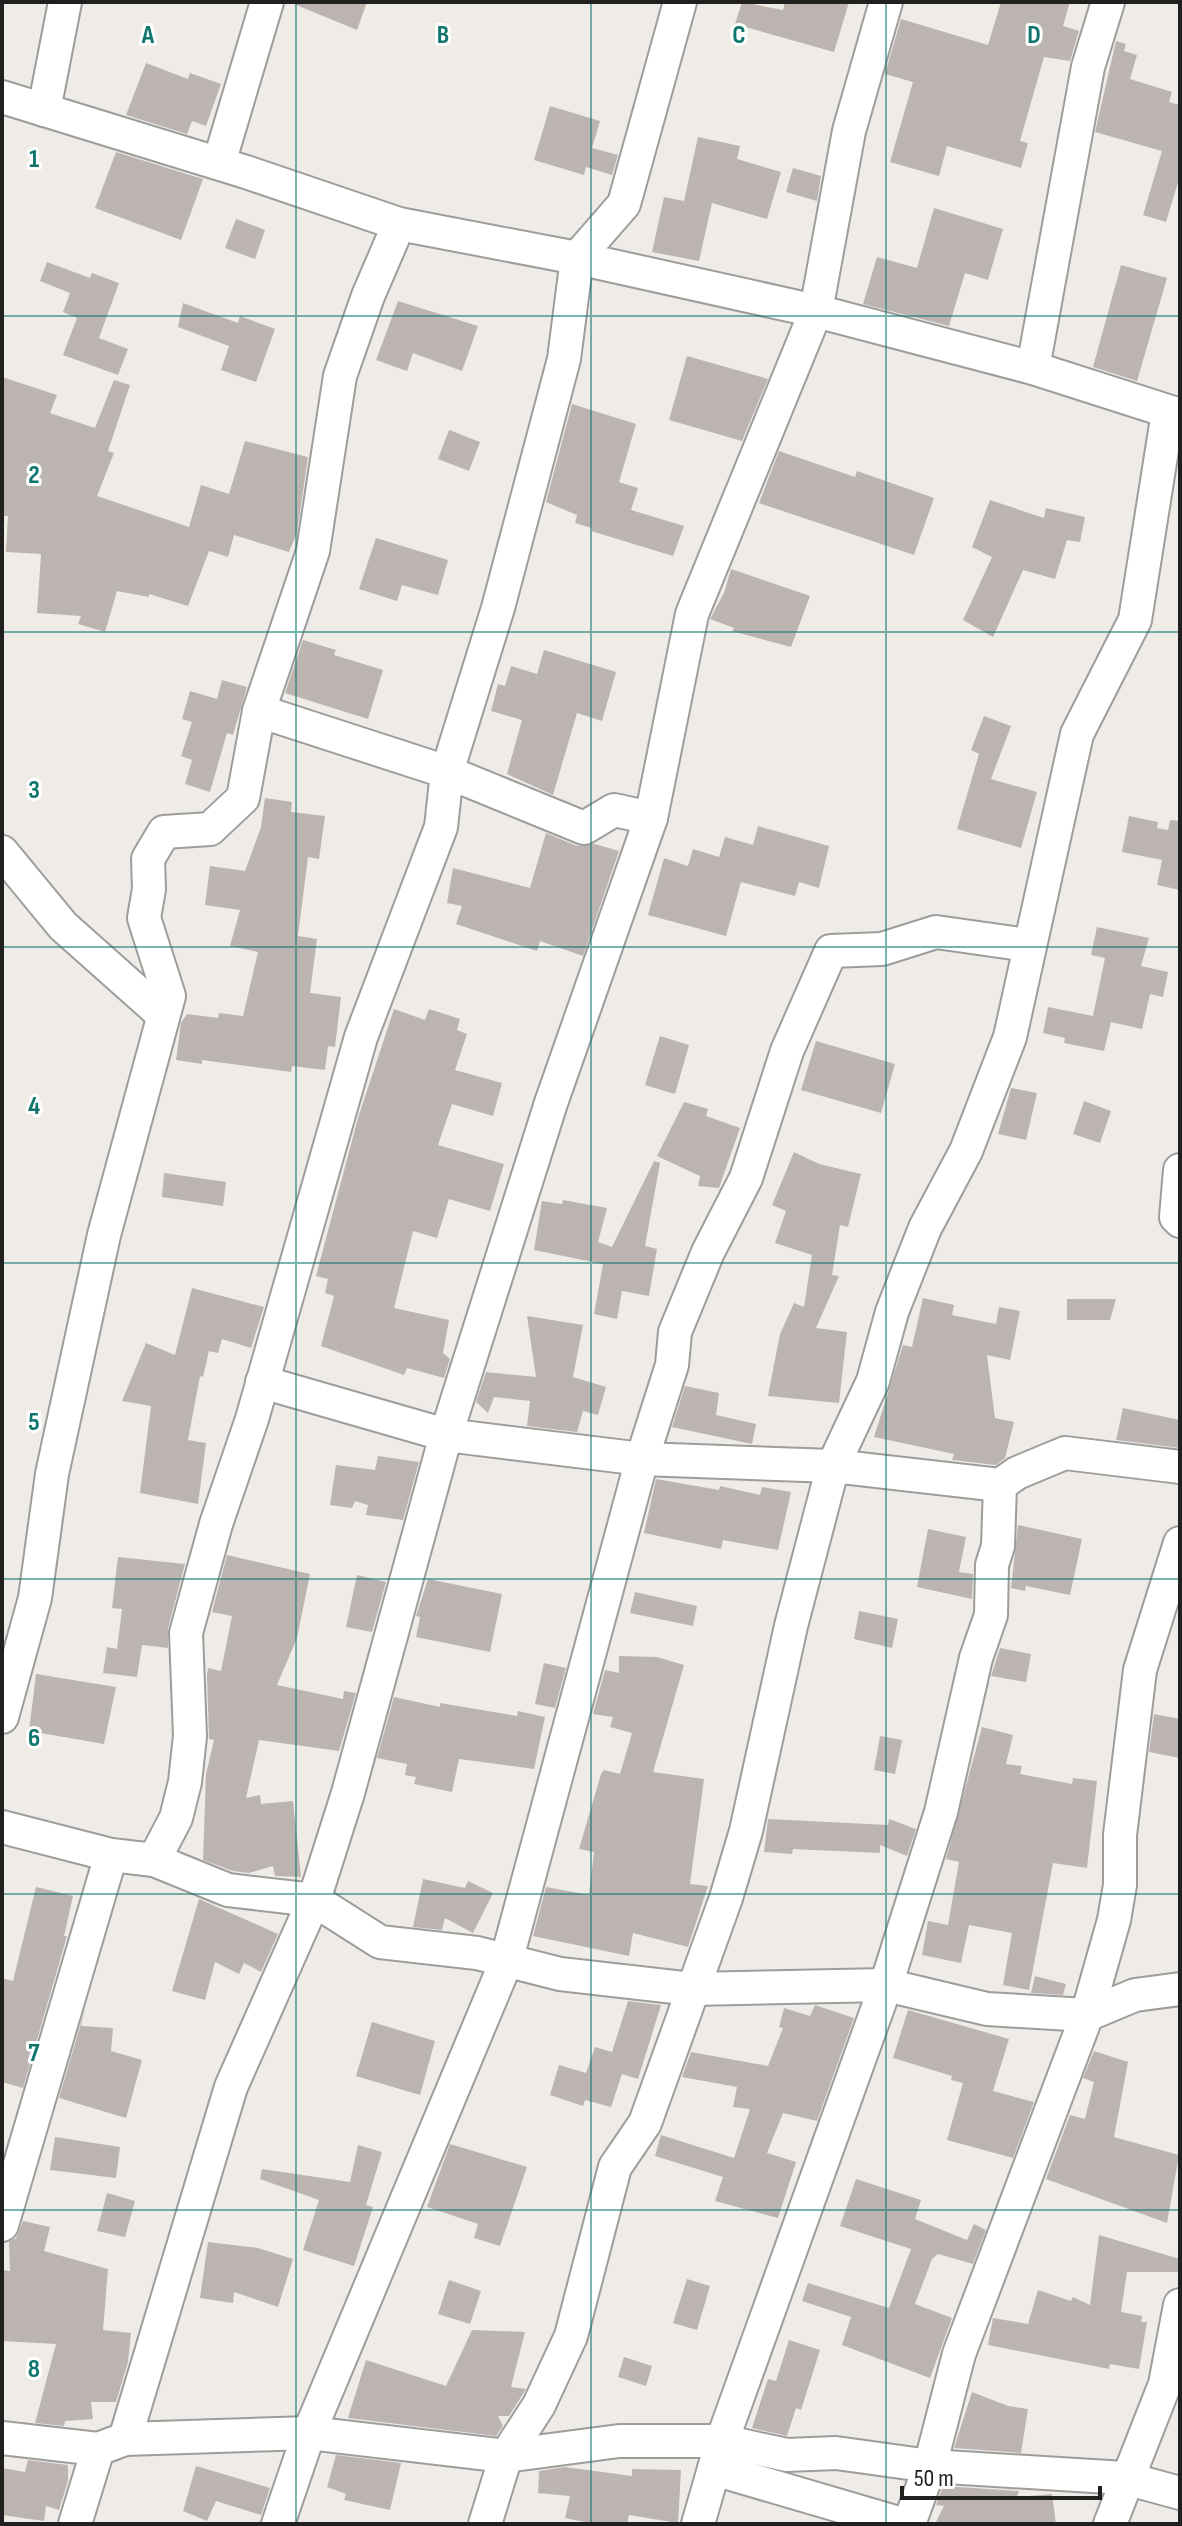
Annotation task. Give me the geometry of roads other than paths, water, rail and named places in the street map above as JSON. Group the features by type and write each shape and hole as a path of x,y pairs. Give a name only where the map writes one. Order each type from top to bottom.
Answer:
{"street":[{"path":"44,110 65,2"},
{"path":"219,163 267,2"},
{"path":"154,1860 176,1818 185,1782 190,1736 186,1633 361,1037 441,827 447,772 498,608 564,359 577,258 624,204 680,2"},
{"path":"75,2524 112,2444 231,2087 314,1900 348,1793 446,1435 551,1103 651,818 692,614 816,311 849,131 886,2"},
{"path":"1033,368 1088,67 1108,2"},
{"path":"2,97 219,163 399,224 577,258 816,311 1033,368 1174,414 1135,620 1077,734 1010,1037 966,1151 925,1228 892,1312 873,1381 833,1466 791,1626 746,1831 645,2123 615,2167 571,2336 539,2405 506,2456 485,2524"},
{"path":"2,1717 35,1598 52,1474 104,1235 169,996 144,918 149,889 148,859 164,832 210,829 243,798 259,711 313,551 340,376 368,296 399,224"},
{"path":"259,711 447,772 584,828 614,810 651,818"},
{"path":"2,852 63,926 163,1015"},
{"path":"278,2524 309,2433 506,1962 642,1459 672,1365 675,1332 708,1252 746,1178 787,1051 831,951 882,949 936,932 1028,945"},
{"path":"1180,1170 1176,1217 1180,1221"},
{"path":"262,1382 446,1435 642,1459 833,1466 1000,1485 1017,1473 1065,1453 1180,1467"},
{"path":"698,2524 718,2455 886,1985 941,1812 976,1658 991,1615 992,1565 998,1546 1000,1485"},
{"path":"909,2524 930,2466 959,2354 1087,2015 1118,1897 1120,1835 1140,1670 1180,1543"},
{"path":"2,1827 111,1855 154,1860 228,1890 314,1900 380,1942 477,1953 560,1974 692,1989 886,1985 987,2009 1087,2015 1135,1995 1180,1989"},
{"path":"2,2225 111,1855"},
{"path":"1110,2524 1125,2478 1165,2384 1180,2305"},
{"path":"2,2438 112,2444 309,2433 506,2456 619,2441 718,2455 836,2453 930,2466 1125,2478 1180,2493"},
{"path":"718,2455 902,2524"}]}
